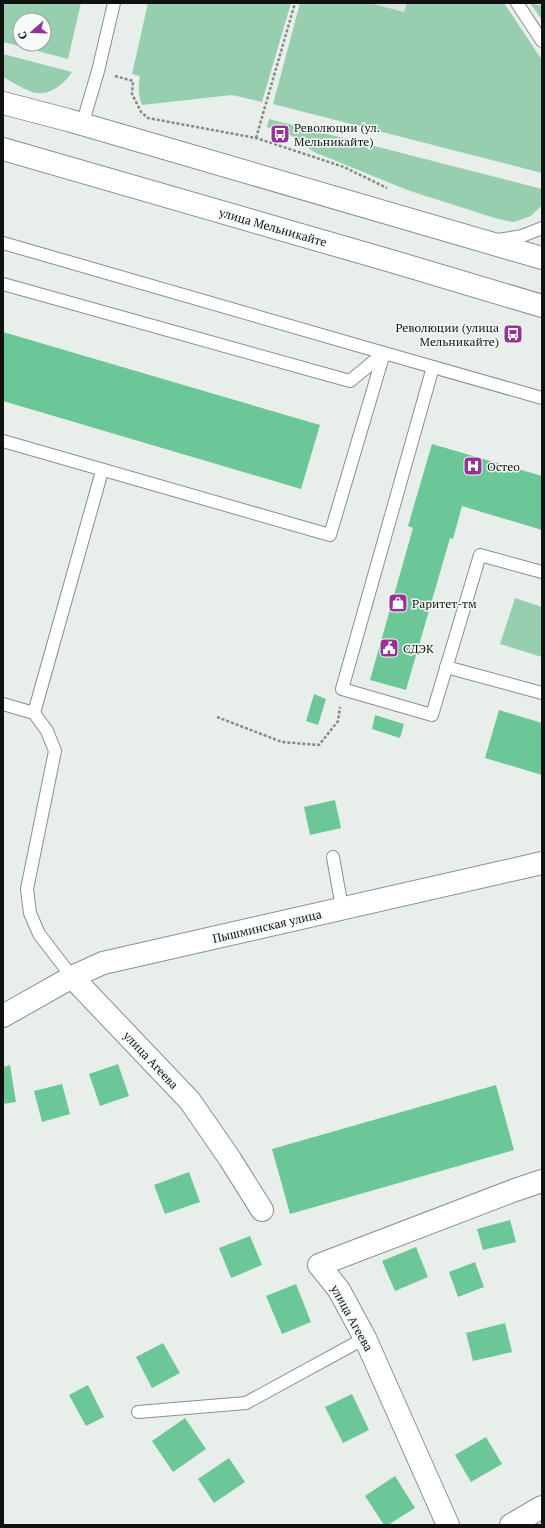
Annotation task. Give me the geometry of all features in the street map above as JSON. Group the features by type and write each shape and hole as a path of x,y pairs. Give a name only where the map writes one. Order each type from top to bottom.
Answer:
{"street":[{"path":"3,93 75,123"},
{"path":"3,104 75,123 542,258"},
{"name":"улица Мельникайте","path":"3,149 542,306"},
{"name":"Пышминская улица","path":"3,1016 72,976 103,963 542,863"},
{"name":"улица Агеева","path":"72,976 190,1101 230,1159 262,1210"},
{"name":"улица Агеева","path":"448,1525 365,1338 338,1290 319,1265 515,1190 542,1182"},
{"path":"511,1525 542,1507"}],"lane":[{"path":"75,123 98,71 114,3"},
{"path":"517,3 542,41"},
{"path":"484,241 507,240 542,228"},
{"path":"3,243 542,398"},
{"path":"3,284 350,381 384,353"},
{"path":"3,441 330,535 384,353"},
{"path":"433,367 342,689 432,715 480,554 542,572"},
{"path":"34,713 102,470"},
{"path":"446,667 542,693"},
{"path":"3,704 34,713 47,731 55,751 27,895 30,913 39,934 72,976"},
{"path":"333,857 342,908"},
{"path":"138,1412 246,1403 365,1338"}],"path":[{"path":"256,138 295,3"},
{"path":"98,71 133,81 132,94 141,112 148,118 256,138 344,167 389,189"},
{"path":"217,717 282,742 319,745 338,721 342,689"}],"shaded area":[{"path":"369,3 407,3 404,13"}],"green space":[{"path":"3,3 81,3 68,59 41,52 52,52 52,12 12,12 12,44 3,42"},
{"path":"148,3 291,3 262,102 232,95 142,105 139,91 140,76 132,74"},
{"path":"300,3 369,3 404,12 407,3 504,3 542,60 542,173 273,104"},
{"path":"530,3 542,6 542,20"},
{"path":"3,54 72,72 65,81 55,89 44,93 32,92 3,77"},
{"path":"269,119 542,189 542,205 531,216 514,222 498,219 410,191 314,152 290,135 267,127"},
{"path":"515,598 542,607 542,657 500,644"}],"building":[{"path":"3,332 320,425 301,489 3,401"},
{"path":"432,444 542,476 542,530 462,506 453,539 450,538 406,690 370,680 413,528 408,526"},
{"path":"314,694 326,699 318,725 306,721"},
{"path":"499,710 542,723 542,775 485,758"},
{"path":"375,715 404,724 400,738 372,729"},
{"path":"335,800 341,828 310,835 304,807"},
{"path":"118,1064 129,1096 100,1106 89,1074"},
{"path":"10,1065 16,1102 3,1104 3,1067"},
{"path":"62,1084 70,1114 42,1122 34,1091"},
{"path":"496,1085 514,1150 290,1214 272,1149"},
{"path":"189,1172 200,1202 165,1214 154,1185"},
{"path":"510,1220 516,1242 483,1250 477,1229"},
{"path":"250,1236 262,1265 231,1278 219,1248"},
{"path":"416,1247 428,1277 395,1291 382,1261"},
{"path":"475,1262 484,1287 458,1297 449,1272"},
{"path":"296,1284 311,1322 282,1334 266,1296"},
{"path":"505,1323 512,1352 473,1361 466,1333"},
{"path":"163,1343 180,1373 152,1388 136,1357"},
{"path":"88,1385 104,1417 86,1426 69,1395"},
{"path":"352,1394 369,1430 343,1443 325,1407"},
{"path":"185,1418 206,1449 173,1472 152,1441"},
{"path":"486,1437 502,1464 471,1482 455,1455"},
{"path":"229,1458 245,1482 214,1503 198,1479"},
{"path":"395,1476 415,1508 388,1525 384,1525 365,1496"}],"place":[{"name":"Революции (ул. Мельникайте)","path":"280,134"},
{"name":"Революции (улица Мельникайте)","path":"513,334"},
{"name":"Остео","path":"473,466"},
{"name":"Раритет-тм","path":"398,603"},
{"name":"СДЭК","path":"389,648"}]}
